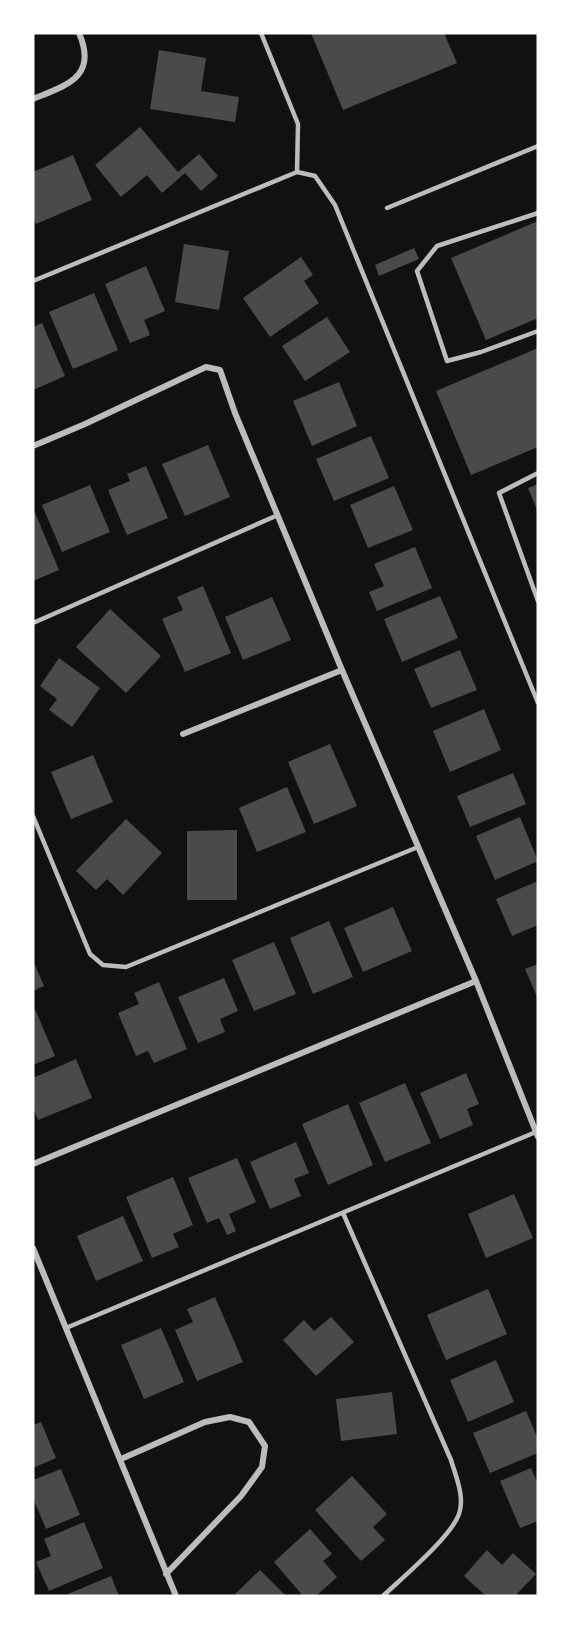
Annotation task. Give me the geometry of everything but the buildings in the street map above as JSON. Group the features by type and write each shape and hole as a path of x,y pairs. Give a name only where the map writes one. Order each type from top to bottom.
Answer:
{"street":[{"path":"33,99 63,87 81,74 85,61 83,43 79,33"},
{"path":"33,446 206,367 220,370 235,413 342,670 476,981 537,1134"},
{"path":"183,734 342,670"},
{"path":"33,1164 476,981"},
{"path":"33,1248 176,1596"},
{"path":"121,1459 204,1422 230,1417 249,1422 265,1446 262,1467 241,1496 166,1574"}],"lane":[{"path":"261,33 298,124 297,172"},
{"path":"387,208 538,146"},
{"path":"33,281 297,172 315,176 335,205 538,704"},
{"path":"538,213 437,246 417,271 447,360 481,352 538,331"},
{"path":"538,473 499,493 538,601"},
{"path":"33,623 278,515"},
{"path":"33,816 90,954 103,965 126,967 418,847"},
{"path":"66,1328 537,1134"},
{"path":"343,1213 451,1460 460,1489 459,1514 441,1540 383,1596"}]}
